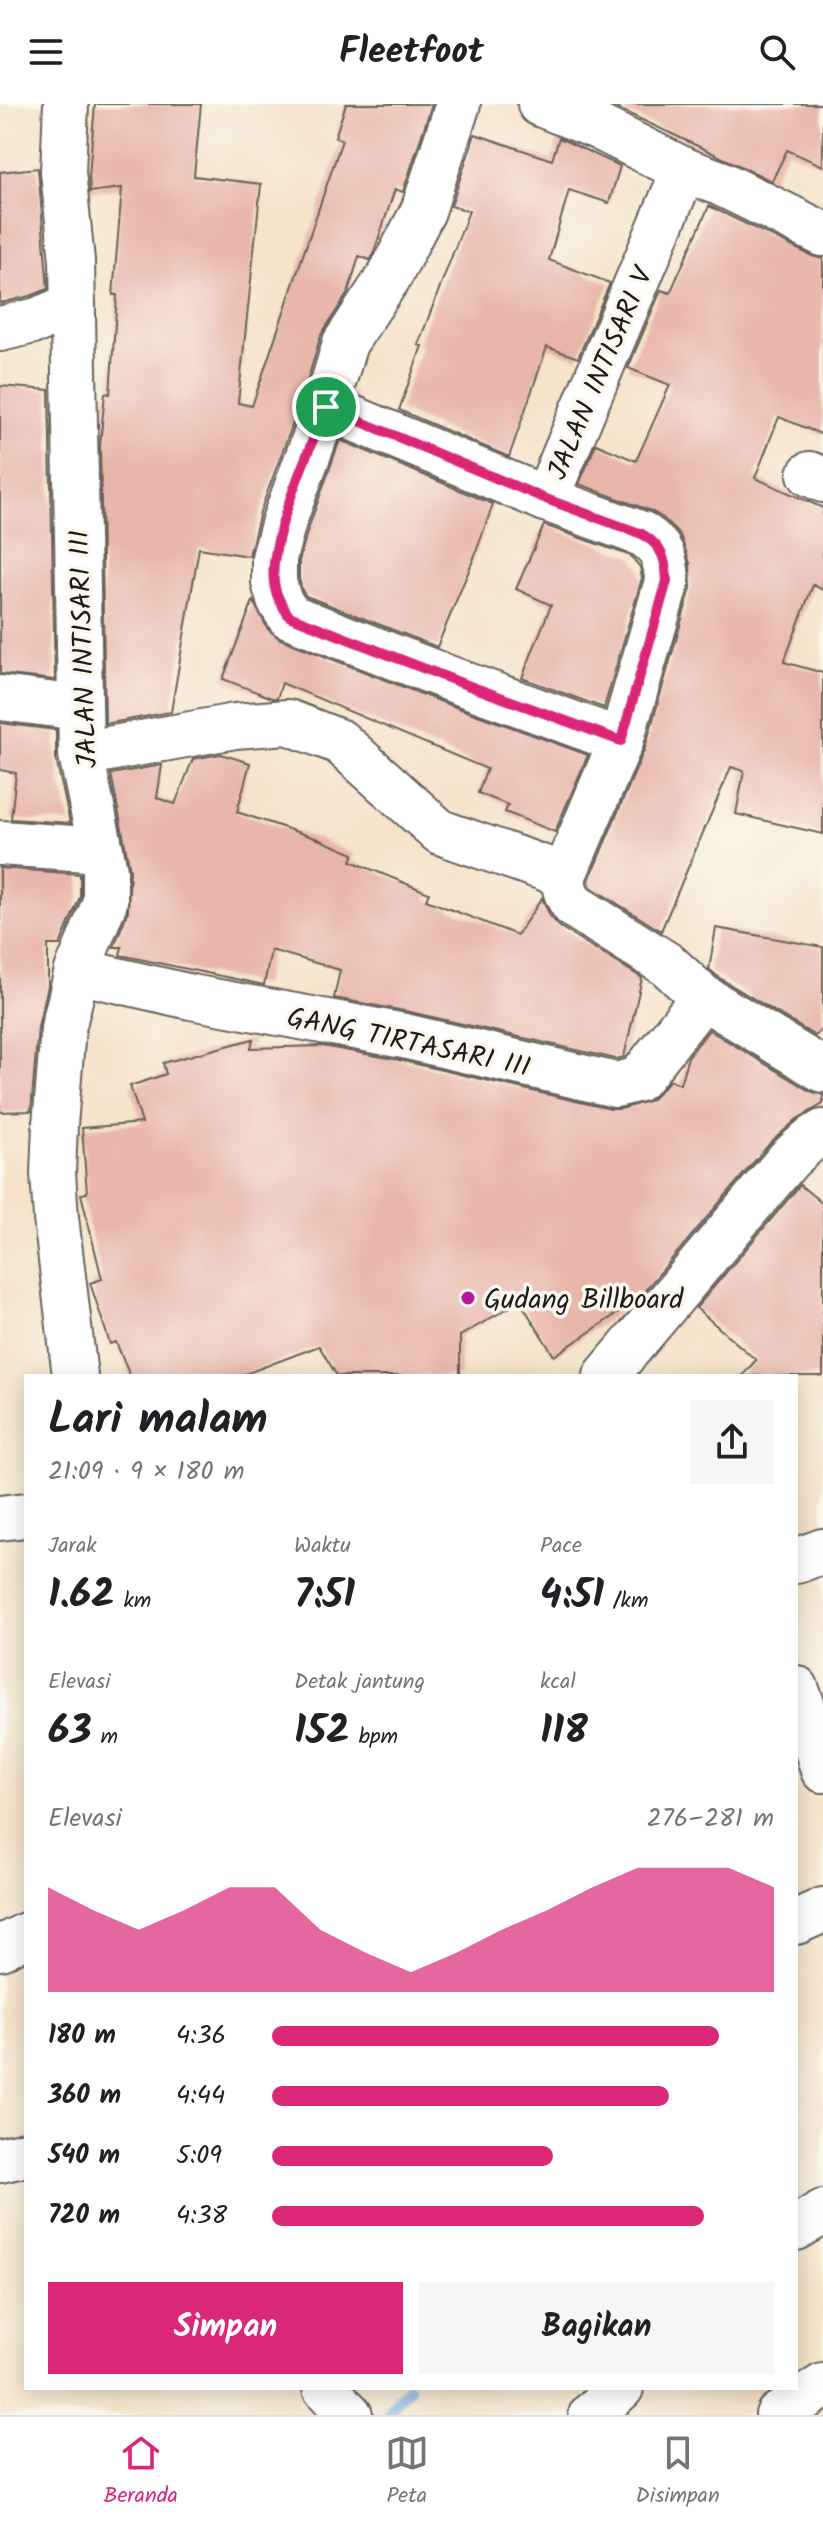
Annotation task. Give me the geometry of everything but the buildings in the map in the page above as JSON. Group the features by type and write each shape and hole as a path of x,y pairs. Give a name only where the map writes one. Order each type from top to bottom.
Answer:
{"street":[{"name":"JALAN INTISARI III","path":"66,104 63,172 72,261 81,754 105,870 105,902 77,971 63,1029 53,1173 75,1374"},
{"path":"458,104 423,211 390,275 345,343 326,407 284,521 274,558 274,582 279,600 289,616 621,741"},
{"path":"540,104 602,115 684,170 720,183 823,234"},
{"name":"JALAN INTISARI V","path":"564,875 621,741 667,581 666,562 654,541 546,499 684,170"},
{"path":"0,329 38,320 73,305"},
{"path":"326,407 546,499"},
{"path":"0,698 80,708"},
{"path":"81,754 235,726 288,722 340,742 440,832 564,875 566,892 574,906 668,965 703,997 823,1070"},
{"path":"0,843 101,850"},
{"name":"GANG TIRTASARI III","path":"77,971 191,997 404,1036 616,1085 636,1080 648,1069 703,997"},
{"path":"608,1374 789,1159 823,1132"},
{"path":"0,1518 24,1515"},
{"path":"798,1560 823,1551"},
{"path":"798,1693 823,1770"},
{"path":"798,1921 823,1910"},
{"path":"0,1948 24,1936"},
{"path":"0,2160 24,2154"},
{"path":"798,2227 823,2212"},
{"path":"778,2415 823,2386"},
{"path":"591,2415 619,2390"}],"waterway":[{"path":"388,2415 407,2390"}],"place":[{"name":"Gudang Billboard","path":"468,1298"}],"route":[{"path":"326,407 654,541 666,562 667,581 621,741 289,616 279,600 274,582 274,558 284,521 326,407"}]}
